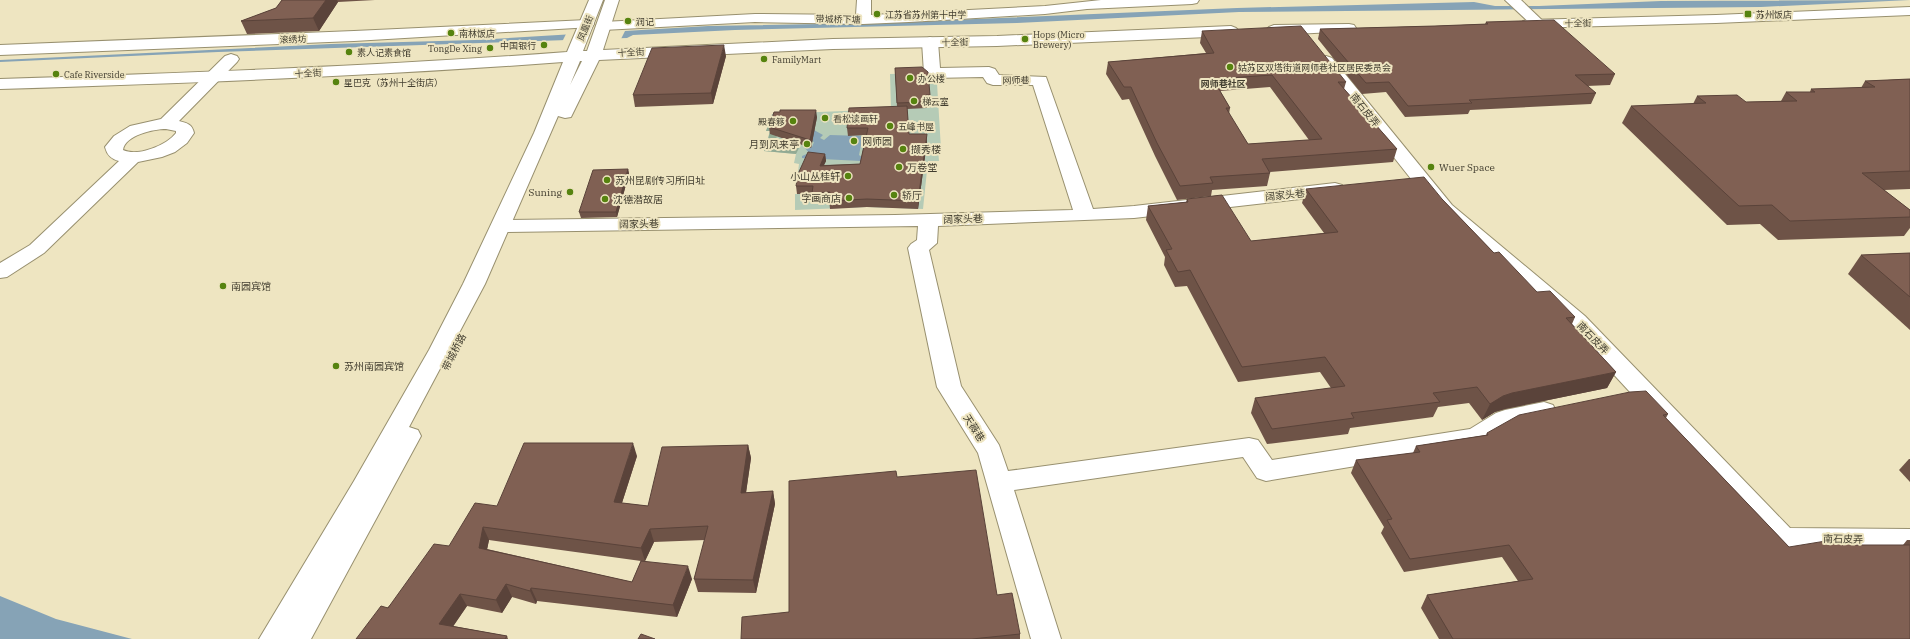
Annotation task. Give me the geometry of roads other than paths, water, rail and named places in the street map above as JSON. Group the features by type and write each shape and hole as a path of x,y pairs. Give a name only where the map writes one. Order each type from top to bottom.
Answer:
{"street":[{"name":"凤凰街","path":"585,51 587,24 596,0"},
{"name":"凤凰街","path":"585,51 603,26 612,0"},
{"path":"863,20 864,0"},
{"name":"带城桥下塘","path":"603,26 755,18 863,20 1016,12 1087,5 1192,0"},
{"path":"1518,5 1539,24"},
{"name":"十全街","path":"1515,24 1700,20 1910,11"},
{"name":"滚绣坊","path":"0,50 354,36 587,24"},
{"path":"1262,31 1364,28"},
{"name":"南石皮弄","path":"1300,29 1445,209 1577,321 1632,393 1783,538 1910,540"},
{"name":"十全街","path":"0,84 212,77 448,66 585,51 930,42 1247,31"},
{"name":"网师巷","path":"930,42 932,73 989,72 993,80 1040,80 1085,215"},
{"name":"带城桥路","path":"295,639 319,579 363,488 509,226 543,133 585,51"},
{"path":"166,124 231,59"},
{"path":"166,124 177,125 184,128 186,133 182,139 161,151 133,157 121,156 115,152 114,147 118,140 140,129 166,124"},
{"path":"0,272 37,249 133,157"},
{"path":"1399,182 1422,179"},
{"name":"阔家头巷","path":"509,226 928,220 1085,215 1134,212 1353,187"},
{"name":"天薇巷","path":"928,220 927,243 918,248 949,387 990,452 1046,639"},
{"path":"999,482 1249,446 1266,471 1476,437 1505,419 1567,407"},
{"name":"带城桥路","path":"274,639 319,579"}],"water":[{"path":"1910,0 1761,7 1239,12 1017,23 735,30 633,35 627,38 218,52 0,62 0,60 331,44 475,40 708,26 879,23 1237,8 1474,2 1495,6 1539,6 1661,1"},
{"path":"814,130 823,135 820,138 824,140 830,135 864,136 864,140 867,142 861,145 859,155 863,158 861,161 802,158 802,156 809,153 805,148 812,147 814,142 809,140 812,131"},
{"path":"0,596 56,619 132,639 0,639"}],"place":[{"name":"江苏省苏州第十中学","path":"877,14"},
{"name":"苏州饭店","path":"1748,14"},
{"name":"润记","path":"628,21"},
{"name":"南林饭店","path":"451,33"},
{"name":"Hops (Micro Brewery)","path":"1025,39"},
{"name":"中国银行","path":"544,45"},
{"name":"TongDe Xing","path":"490,48"},
{"name":"素人记素食馆","path":"349,52"},
{"name":"FamilyMart","path":"764,59"},
{"name":"姑苏区双塔街道网师巷社区居民委员会","path":"1230,67"},
{"name":"Cafe Riverside","path":"56,74"},
{"name":"办公楼","path":"910,78"},
{"name":"星巴克（苏州十全街店）","path":"336,82"},
{"name":"梯云室","path":"914,101"},
{"name":"看松读画轩","path":"825,118"},
{"name":"殿春簃","path":"793,121"},
{"name":"五峰书屋","path":"890,126"},
{"name":"网师园","path":"854,141"},
{"name":"月到风来亭","path":"807,144"},
{"name":"撷秀楼","path":"903,149"},
{"name":"万卷堂","path":"899,167"},
{"name":"Wuer Space","path":"1431,167"},
{"name":"小山丛桂轩","path":"848,176"},
{"name":"苏州昆剧传习所旧址","path":"607,180"},
{"name":"Suning","path":"570,192"},
{"name":"轿厅","path":"894,195"},
{"name":"字画商店","path":"849,198"},
{"name":"沈德潜故居","path":"605,199"},
{"name":"南园宾馆","path":"223,286"},
{"name":"苏州南园宾馆","path":"336,366"}],"district":[{"name":"网师巷社区","path":"1223,83"}]}
